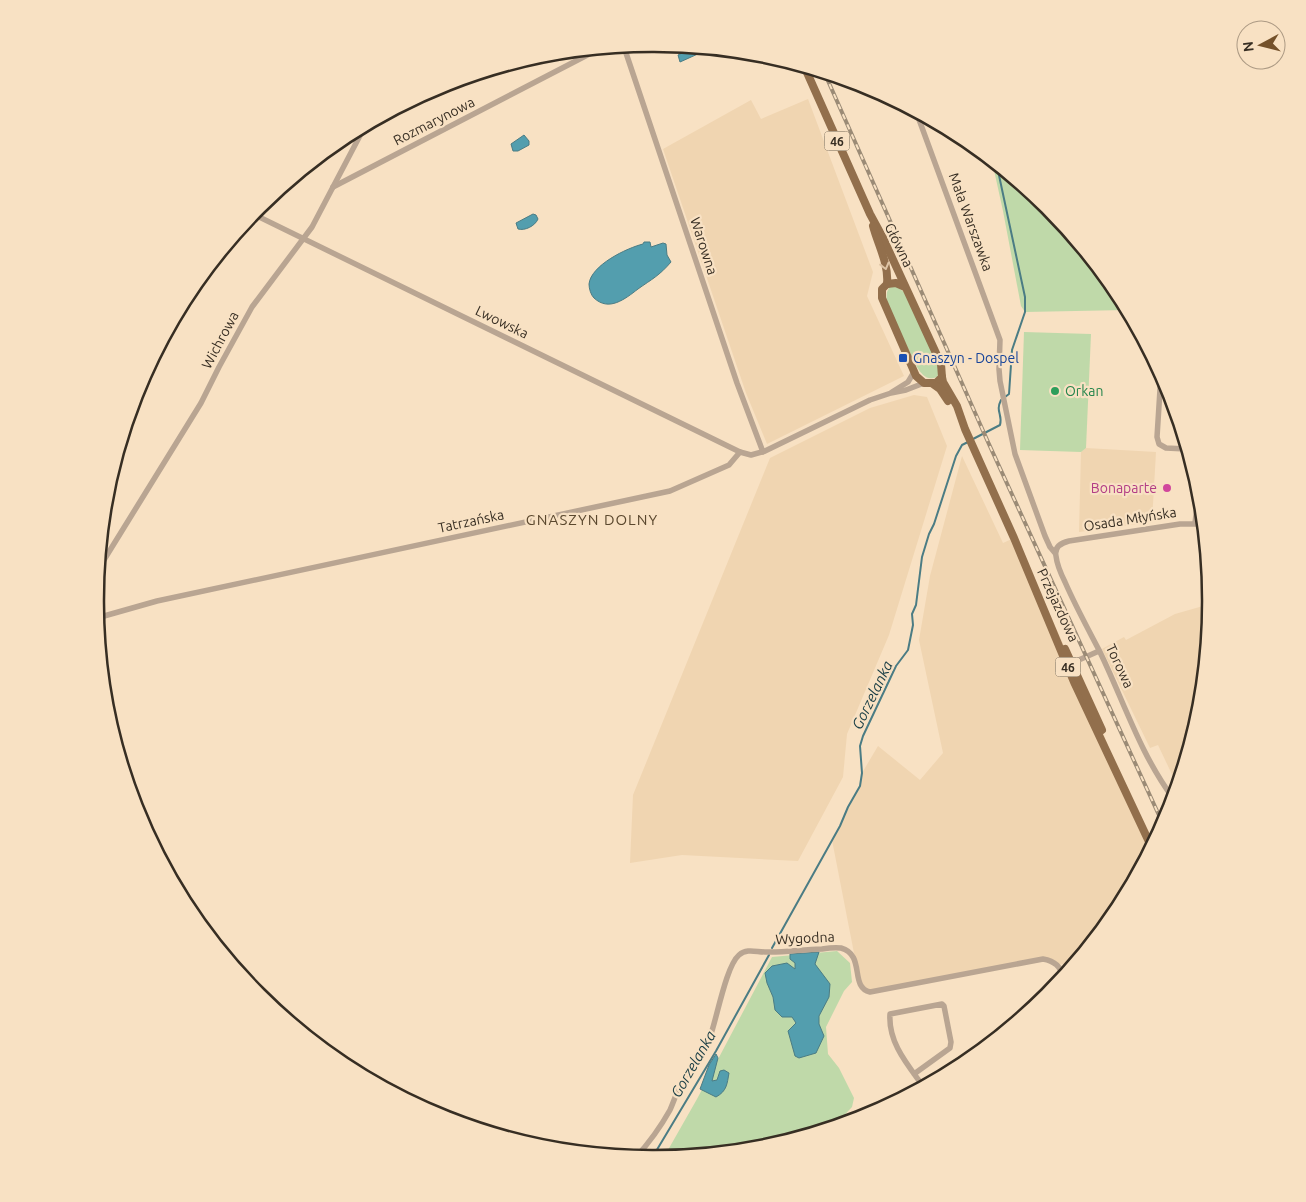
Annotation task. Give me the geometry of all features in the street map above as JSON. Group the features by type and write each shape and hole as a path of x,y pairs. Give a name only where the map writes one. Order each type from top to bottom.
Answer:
{"main road":[{"name":"Główna","path":"808,75 905,288"},
{"name":"Główna","path":"870,214 885,262 888,276 887,284"},
{"path":"887,284 896,283 905,288"},
{"name":"46","path":"887,284 882,289 882,298 916,376 924,382"},
{"name":"46","path":"905,288 941,364 942,376"},
{"path":"924,382 933,384 940,380 942,376"},
{"name":"Przejazdowa","path":"942,376 943,382 957,406 974,450 1024,562 1074,682 1148,838"},
{"name":"Przejazdowa","path":"933,384 946,398 964,426"},
{"name":"Przejazdowa","path":"1024,562 1044,600 1104,735 1117,770"}],"street":[{"name":"Warowna","path":"626,53 737,383 763,452"},
{"name":"Rozmarynowa","path":"333,187 584,57"},
{"name":"Mała Warszawka","path":"920,122 1000,340"},
{"name":"Wichrowa","path":"107,555 201,403 218,367 252,307 304,239 358,139"},
{"name":"Lwowska","path":"261,218 740,452"},
{"name":"Torowa","path":"1000,340 999,369 1015,454 1045,536 1050,547 1056,553 1061,573 1073,600 1099,651 1154,770 1167,790"},
{"path":"891,393 908,382 913,376 914,371"},
{"path":"740,452 750,455 763,452 870,400 906,390 924,382"},
{"path":"1160,390 1158,441 1161,446 1166,448 1180,449"},
{"name":"Tatrzańska","path":"105,616 158,601 670,491 729,465 740,452"},
{"name":"Osada Młyńska","path":"1056,553 1057,548 1061,544 1180,524 1195,524"},
{"path":"1072,663 1099,651"},
{"name":"Wygodna","path":"642,1149 669,1111 681,1084 702,1054 710,1038 721,995 732,966 737,956 747,950 775,952 840,948 852,954 856,961 860,984 864,990 870,992 1043,959 1060,968"},
{"path":"914,1074 950,1048 951,1042 942,1004 890,1014 894,1041 897,1048 914,1074 919,1080"}],"shaded area":[{"path":"808,99 873,272 867,296 904,376 767,444 746,393 663,149 751,100 761,119"},
{"path":"914,395 927,397 947,446 889,635 847,734 843,777 798,861 682,855 630,863 633,795 770,458 870,408"},
{"path":"1086,448 1156,452 1152,522 1079,532 1081,452"},
{"path":"962,456 1003,543 1014,538 1104,735 1146,842 1109,906 1064,964 1057,965 1048,960 870,992 860,984 832,840 860,786 862,773 878,746 920,780 943,753 919,640 930,576"},
{"path":"1202,606 1197,673 1191,708 1183,743 1172,775 1158,745 1150,748 1102,649 1124,637 1126,640 1175,614"}],"green space":[{"path":"994,172 1041,213 1065,239 1088,267 1118,310 1025,312 1021,306"},
{"path":"890,286 896,286 904,292 938,364 939,372 937,377 930,378 925,376 917,367 886,303 887,292"},
{"name":"Orkan","path":"1024,332 1091,334 1086,448 1081,452 1020,450"},
{"path":"837,951 850,963 852,982 844,991 826,1027 828,1054 839,1068 854,1098 852,1107 845,1114 795,1131 725,1145 668,1149 697,1099 772,957"}],"water":[{"path":"681,54 696,55 680,62 678,55"},
{"path":"524,135 529,141 529,145 518,151 513,151 511,144"},
{"path":"533,214 538,219 535,224 527,229 518,229 516,223"},
{"path":"644,242 650,242 651,247 663,243 666,244 667,255 671,262 663,271 622,300 605,304 594,298 590,292 589,284 596,270 611,258"},
{"path":"819,952 815,964 830,984 829,997 819,1016 819,1024 824,1036 816,1053 799,1058 795,1056 788,1031 796,1023 792,1017 782,1017 775,1010 765,973 772,966 787,963 795,969 795,963 790,959 790,954"},
{"path":"716,1054 718,1058 712,1081 717,1080 720,1071 724,1070 729,1073 724,1090 716,1097 700,1089 709,1065"}],"waterway":[{"path":"999,176 1025,297 1025,312 1012,350 1009,394 1005,397"},
{"path":"973,439 1000,425 999,404 1001,400"},
{"name":"Gorzelanka","path":"772,948 840,826 860,786 862,773 860,746 863,736 896,666 908,650 922,557 956,456 962,445 968,442"},
{"name":"Gorzelanka","path":"657,1150 716,1051 769,955"}],"railway":[{"path":"828,82 988,442 1159,814"}],"place":[{"name":"Gnaszyn - Dospel","path":"903,358"},
{"name":"Orkan","path":"1055,391"},
{"name":"Bonaparte","path":"1167,488"}],"district":[{"name":"GNASZYN DOLNY","path":"592,519"}]}
